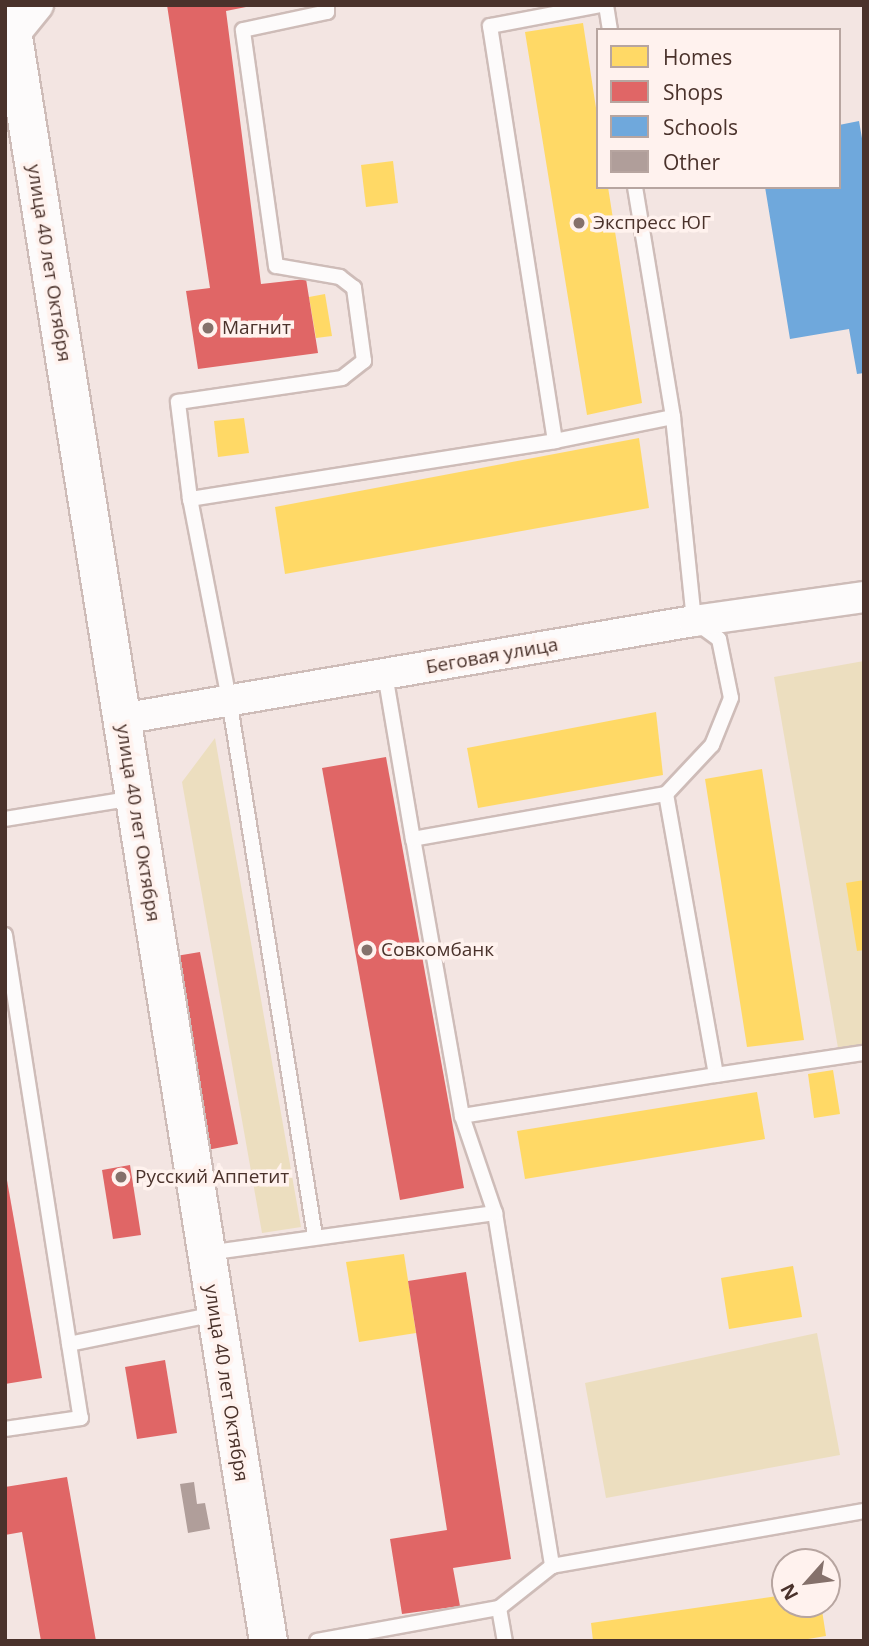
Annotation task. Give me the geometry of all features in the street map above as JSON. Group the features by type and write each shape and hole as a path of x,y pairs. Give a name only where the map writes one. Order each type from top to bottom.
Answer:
{"street":[{"path":"11,21 38,5"},
{"name":"улица 40 лет Октября","path":"11,21 268,1641"},
{"name":"Беговая улица","path":"121,719 694,621 864,597"}],"lane":[{"path":"315,1236 229,699 190,499 178,402 342,378 364,361 354,288 340,277 276,266 243,30 327,12 327,5"},
{"path":"555,441 490,26 604,5 610,28"},
{"path":"413,839 666,794 712,745 731,698 719,639 694,621 673,417 635,189"},
{"path":"190,499 555,441 673,417"},
{"path":"385,674 462,1116 495,1213 552,1566"},
{"path":"666,794 716,1075"},
{"path":"5,819 134,798"},
{"path":"5,935 81,1418 5,1429"},
{"path":"462,1116 864,1053"},
{"path":"206,1253 495,1213"},
{"path":"69,1344 216,1314"},
{"path":"317,1641 499,1608 552,1566 864,1511"},
{"path":"499,1608 505,1641"}],"shaded area":[{"path":"864,661 864,1044 838,1048 774,677"},
{"path":"215,738 301,1227 262,1233 182,782"},
{"path":"817,1333 840,1455 606,1498 585,1383"}],"building: Homes":[{"path":"583,23 596,108 596,189 608,189 642,403 587,415 525,32"},
{"path":"393,161 398,203 366,207 361,165"},
{"path":"325,294 332,336 316,338 309,297"},
{"path":"244,418 249,453 218,457 214,421"},
{"path":"639,438 649,508 285,574 275,507"},
{"path":"656,712 663,775 478,808 467,748"},
{"path":"762,769 804,1040 747,1047 705,779"},
{"path":"864,880 864,950 857,951 846,883"},
{"path":"833,1070 840,1114 814,1118 808,1074"},
{"path":"757,1092 765,1139 525,1179 517,1131"},
{"path":"404,1254 416,1333 359,1342 346,1262"},
{"path":"793,1266 802,1317 729,1329 721,1278"},
{"path":"771,1597 771,1618 823,1618 826,1636 796,1641 593,1641 591,1623"}],"building: Shops":[{"path":"167,5 256,5 226,11 261,284 306,279 318,353 198,369 186,291 210,288"},
{"path":"386,757 464,1188 400,1200 322,768"},
{"path":"200,952 238,1144 207,1150 170,957"},
{"path":"130,1165 141,1235 113,1239 102,1170"},
{"path":"5,1169 42,1378 5,1384"},
{"path":"466,1272 511,1559 453,1568 460,1606 402,1614 390,1539 447,1530 408,1281"},
{"path":"165,1360 177,1433 137,1439 125,1367"},
{"path":"67,1477 96,1641 41,1641 22,1532 5,1535 5,1487"}],"building: Schools":[{"path":"859,121 864,150 864,373 857,374 849,329 790,339 765,189 841,189 841,125"}],"building: Other":[{"path":"194,1482 197,1504 205,1503 210,1529 188,1533 180,1484"}],"place":[{"name":"Экспресс ЮГ","path":"579,223"},
{"name":"Магнит","path":"208,328"},
{"name":"Совкомбанк","path":"367,950"},
{"name":"Русский Аппетит","path":"121,1177"}]}
